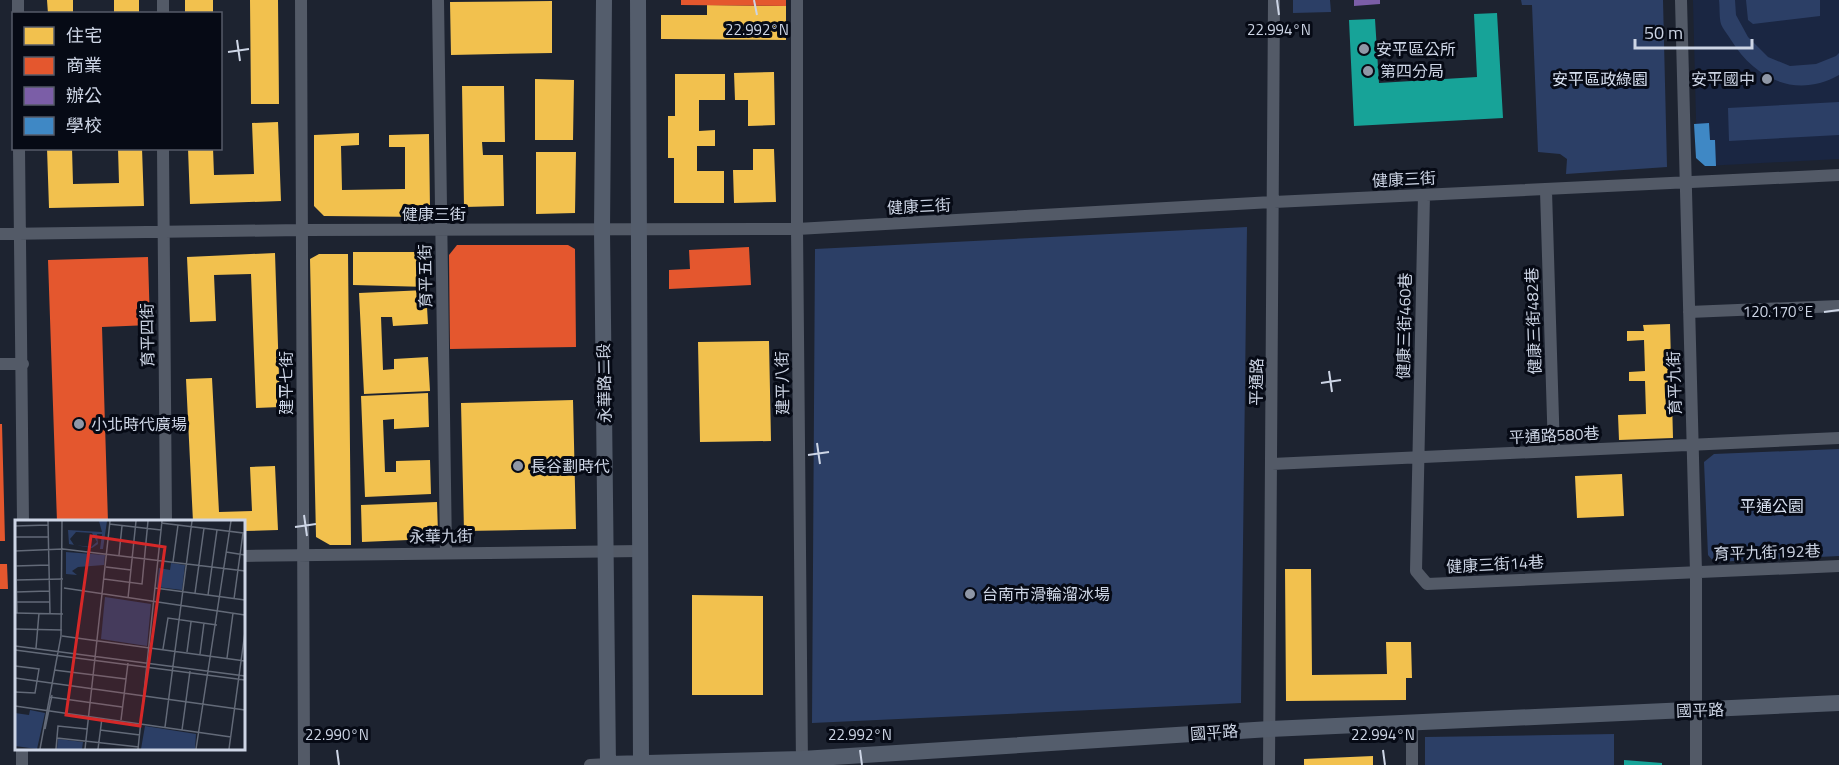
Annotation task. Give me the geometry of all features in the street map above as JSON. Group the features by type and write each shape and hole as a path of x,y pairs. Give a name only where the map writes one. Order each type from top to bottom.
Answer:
{"street":[{"name":"建平七街","path":"301,0 304,765"},
{"name":"育平五街","path":"438,0 446,552"},
{"name":"永華路二段","path":"604,0 602,230 608,765"},
{"path":"638,0 641,764"},
{"name":"建平八街","path":"797,0 802,762"},
{"name":"平通路","path":"1269,765 1274,0"},
{"name":"育平九街","path":"1681,0 1696,572 1696,765"},
{"path":"19,150 23,520"},
{"name":"育平四街","path":"163,150 166,520"},
{"name":"健康三街","path":"0,234 302,230 797,229 1274,202 1839,175"},
{"name":"健康三街482巷","path":"1546,190 1554,451"},
{"name":"健康三街460巷","path":"1418,458 1424,195"},
{"path":"1689,312 1839,306"},
{"path":"0,364 23,364"},
{"name":"平通路580巷","path":"1272,464 1839,438"},
{"name":"健康三街14巷","path":"1418,458 1416,571 1427,584 1696,572"},
{"name":"永華九街","path":"244,556 640,551"},
{"name":"育平九街192巷","path":"1696,572 1839,566"},
{"name":"國平路","path":"590,765 802,762 1270,729 1839,704"},
{"path":"1412,722 1412,765"}],"shaded area":[{"name":"安平國中","path":"1693,0 1839,0 1839,159 1706,166 1697,158"}],"green space":[{"path":"1293,0 1330,0 1331,12 1293,13"},
{"name":"安平區政綠園","path":"1521,0 1663,0 1667,167 1566,174 1567,159 1560,154 1538,152 1532,5 1522,5"},
{"path":"1719,0 1735,0 1736,15 1748,37 1768,57 1790,66 1816,64 1839,53 1839,75 1823,82 1792,85 1764,75 1741,54 1723,28 1720,21"},
{"path":"1746,0 1820,0 1820,16 1753,24 1748,20"},
{"path":"1839,102 1839,135 1729,141 1728,108"},
{"path":"1247,227 1241,703 812,723 815,249"},
{"name":"平通公園","path":"1839,449 1839,556 1714,562 1708,555 1704,462 1714,454"},
{"path":"1614,734 1614,765 1425,765 1425,737"}],"building: 住宅":[{"path":"47,0 73,0 73,12 48,12"},
{"path":"114,0 139,0 139,12 114,12"},
{"path":"185,0 213,0 213,12 185,12"},
{"path":"250,0 278,0 279,104 251,104"},
{"path":"552,1 552,53 451,55 450,2"},
{"path":"707,5 786,6 786,40 661,39 661,15 707,15"},
{"path":"774,72 775,125 748,126 748,100 735,100 734,73"},
{"path":"675,74 725,74 725,100 699,100 699,131 715,130 715,146 697,146 697,171 724,171 724,203 674,203 674,158 668,158 668,116 675,116"},
{"path":"535,79 574,80 573,140 535,140"},
{"path":"462,86 504,86 505,142 482,142 483,155 503,155 504,206 464,207"},
{"path":"278,122 281,201 190,204 188,150 213,150 214,175 254,174 252,123"},
{"path":"359,133 359,145 341,146 342,190 405,189 405,147 389,147 389,135 429,134 430,210 424,217 324,216 314,206 314,135"},
{"path":"753,149 774,149 776,202 734,203 733,170 753,170"},
{"path":"47,150 72,150 73,184 119,183 118,150 142,150 144,206 49,208"},
{"path":"536,152 576,152 575,213 536,214"},
{"path":"353,252 422,252 429,262 428,287 353,285"},
{"path":"275,253 280,407 256,408 251,274 214,275 216,321 190,322 187,257"},
{"path":"319,254 348,254 351,545 330,545 316,537 310,259"},
{"path":"426,290 428,324 393,326 392,317 381,317 383,370 394,369 394,359 428,357 430,391 364,394 359,293"},
{"path":"1670,324 1673,438 1619,440 1618,415 1646,414 1645,381 1629,381 1629,372 1645,371 1644,340 1627,341 1627,331 1644,331 1643,325"},
{"path":"769,341 771,441 700,442 698,342"},
{"path":"212,378 219,512 252,511 250,467 275,466 278,530 244,531 244,520 193,520 186,379"},
{"path":"428,393 429,427 394,429 394,419 383,420 385,472 396,472 396,461 430,460 431,494 365,497 361,396"},
{"name":"長谷劃時代","path":"573,400 576,529 464,531 461,403"},
{"path":"1622,474 1624,516 1577,518 1575,476"},
{"path":"437,502 438,533 431,539 362,542 361,505"},
{"path":"1285,569 1311,569 1312,675 1387,674 1386,642 1411,642 1412,678 1406,678 1406,700 1286,701"},
{"path":"692,595 763,596 763,695 692,695"},
{"path":"1373,756 1373,765 1304,765 1304,759"}],"building: 商業":[{"path":"681,0 786,0 786,6 681,5"},
{"path":"457,245 568,245 575,249 576,347 450,349 449,255"},
{"path":"749,247 751,285 669,289 669,270 690,269 689,250"},
{"name":"小北時代廣場","path":"148,257 150,325 102,327 108,520 57,520 48,260"},
{"path":"0,424 2,424 5,541 0,541"},
{"path":"0,564 7,564 8,589 0,589"}],"building: 辦公":[{"path":"1354,0 1380,0 1380,4 1354,6"}],"building: 學校":[{"path":"1709,123 1710,140 1715,140 1716,166 1705,166 1696,158 1694,124"}],"building: 公共":[{"name":"安平區公所","path":"1497,13 1503,118 1354,126 1349,20 1375,19 1379,83 1477,77 1474,14"},
{"path":"1624,760 1662,763 1662,765 1624,765"}],"place":[{"name":"安平區公所","path":"1364,49"},
{"name":"第四分局","path":"1368,71"},
{"name":"安平國中","path":"1767,79"},
{"name":"小北時代廣場","path":"79,424"},
{"name":"長谷劃時代","path":"518,466"},
{"name":"台南市滑輪溜冰場","path":"970,594"}]}
